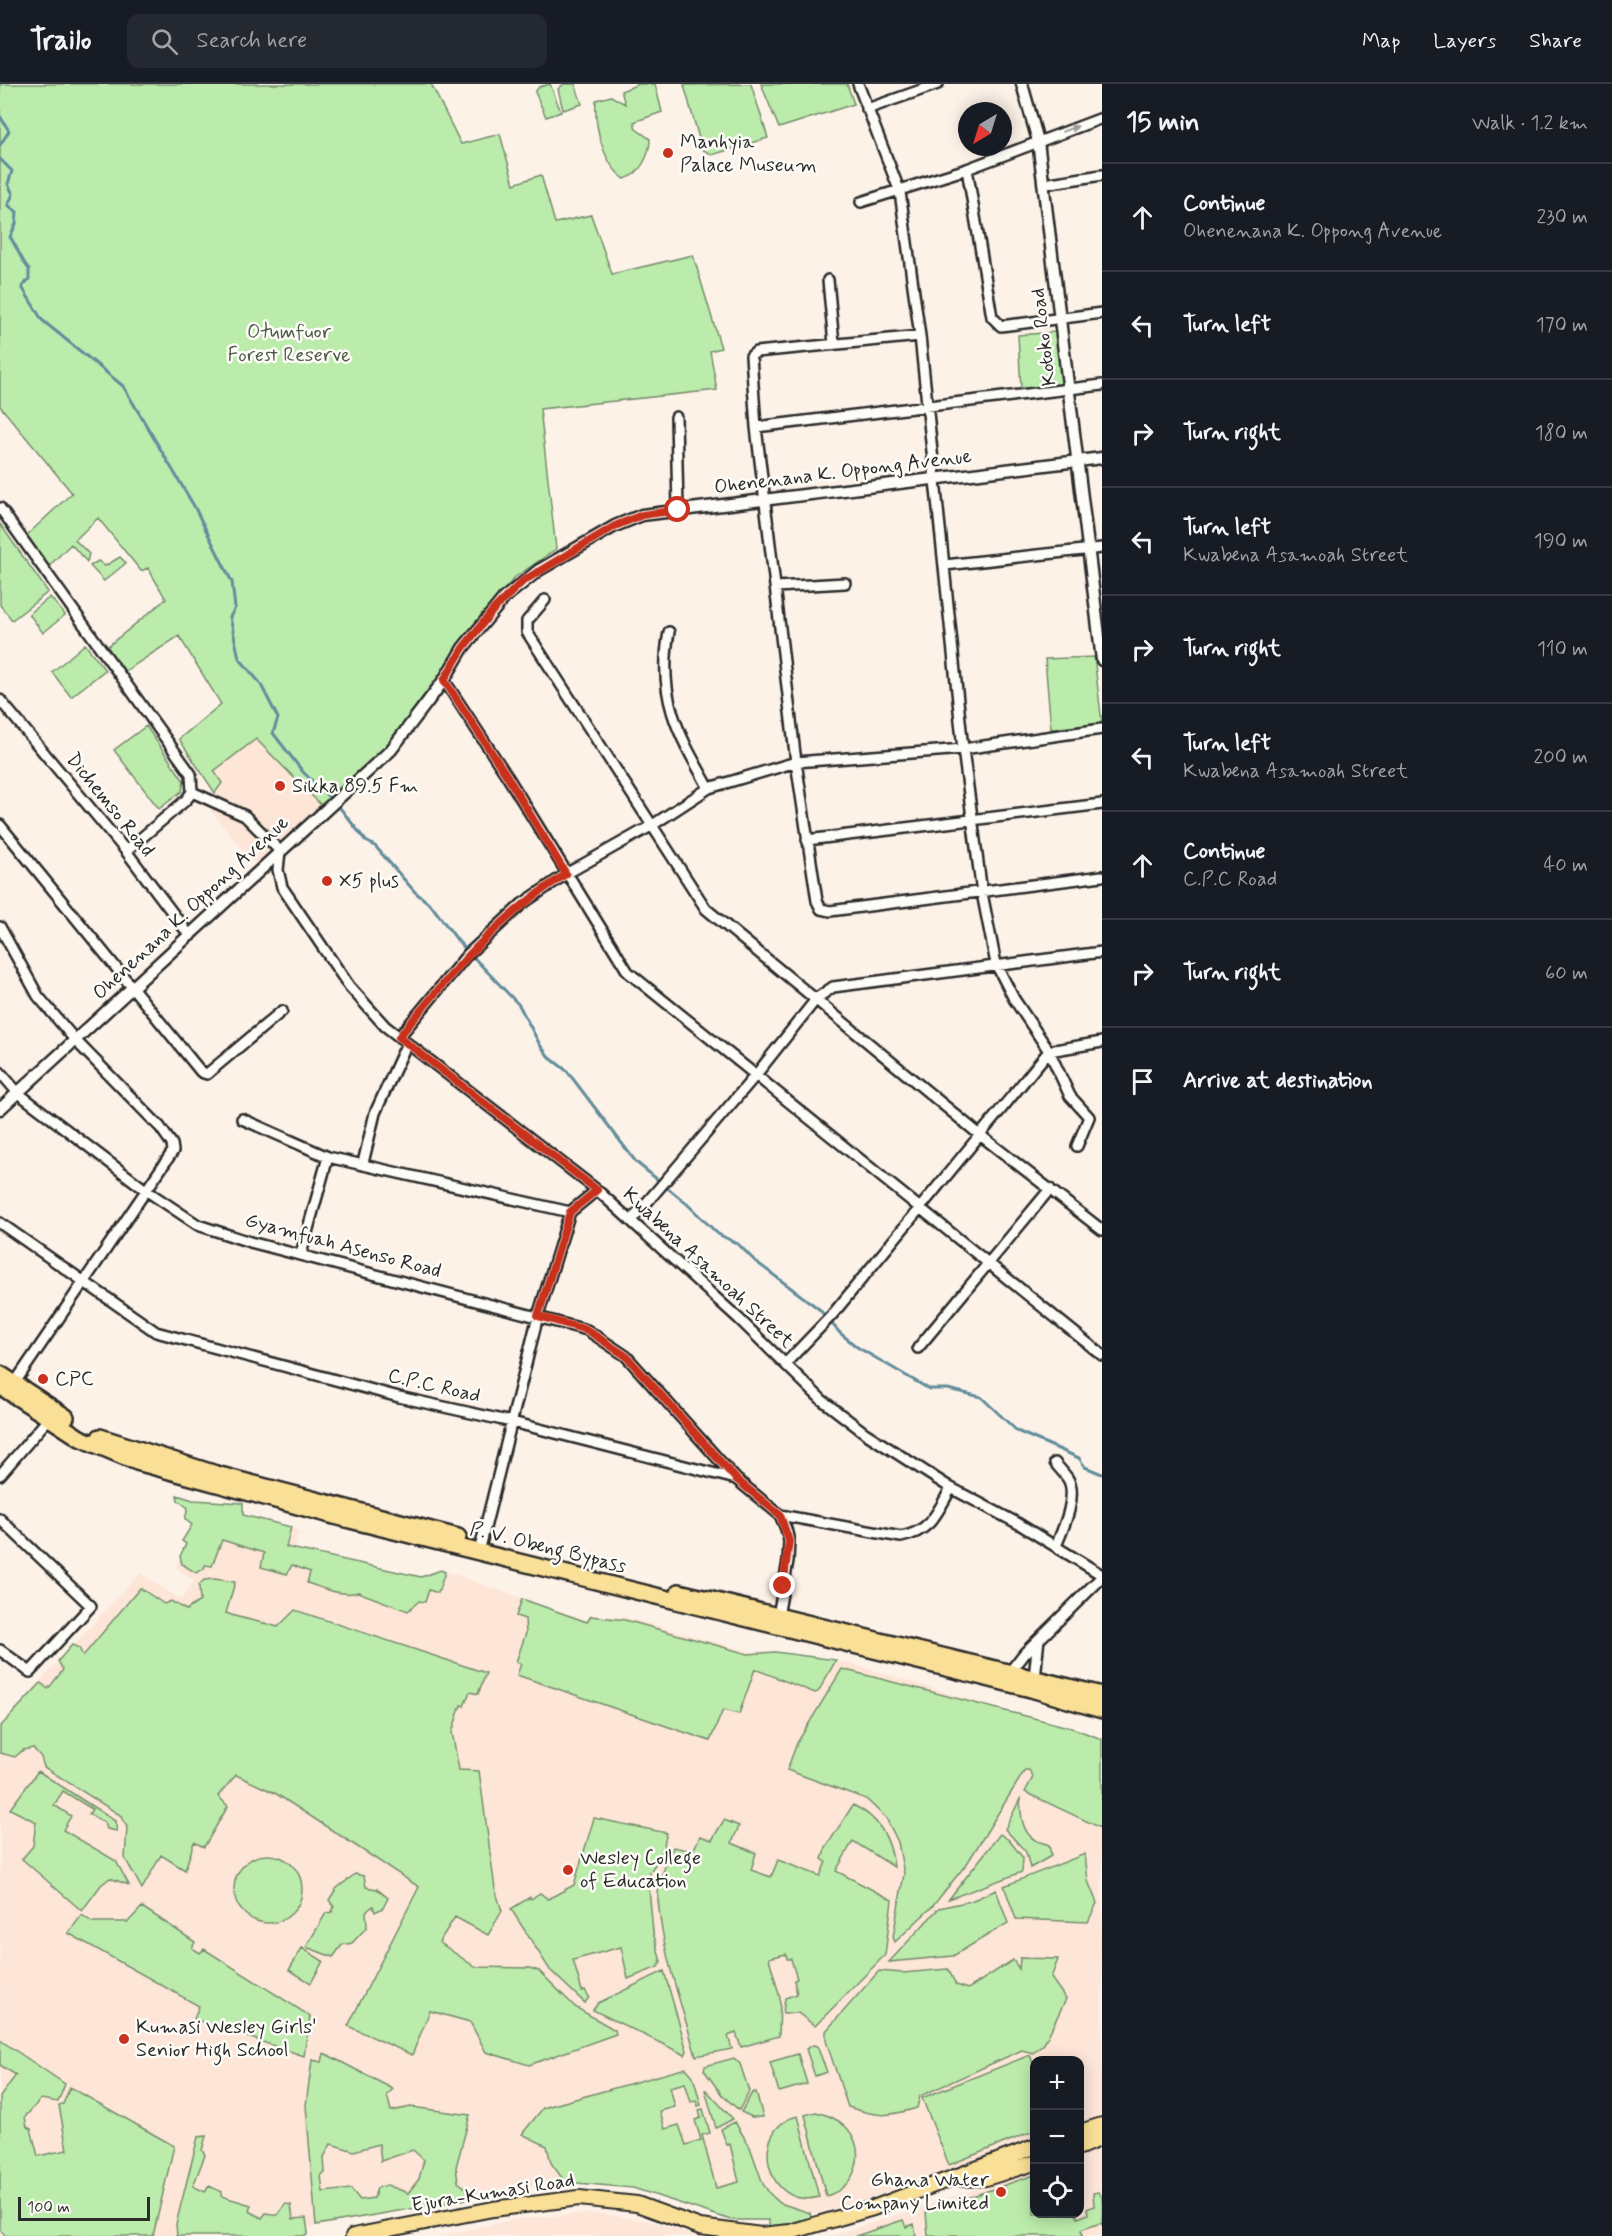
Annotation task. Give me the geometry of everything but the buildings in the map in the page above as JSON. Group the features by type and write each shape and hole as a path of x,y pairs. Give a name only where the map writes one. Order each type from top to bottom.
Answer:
{"highway":[{"name":"P. V. Obeng Bypass","path":"0,1374 7,1385 49,1418 104,1450 137,1462 338,1518 481,1548"},
{"name":"P. V. Obeng Bypass","path":"7,1385 94,1435 142,1452 481,1548 1007,1678 1102,1695"},
{"name":"P. V. Obeng Bypass","path":"1034,1683 1102,1710"}],"main road":[{"path":"1084,2131 1102,2125"},
{"path":"1084,2145 1102,2138"},
{"path":"951,2180 1030,2149"},
{"path":"951,2180 986,2178 1032,2164"},
{"name":"Ejura-Kumasi Road","path":"352,2236 492,2209 579,2198 637,2204 700,2227 761,2235 790,2232 837,2220 951,2180"}],"street":[{"path":"858,84 900,192 920,336 963,749 982,893 996,964 1014,999 1049,1051 1071,1096 1089,1117 1077,1146"},
{"path":"867,109 938,84"},
{"name":"Kotoko Road","path":"1022,84 1038,141 1044,184 1102,660"},
{"path":"861,202 900,192 967,169 1102,118"},
{"path":"967,169 992,317 996,323 1001,326 1060,316 1102,313"},
{"path":"1044,184 1102,175"},
{"path":"828,280 834,344"},
{"path":"920,336 752,353 756,427 796,762 817,901 821,909 830,911 1102,876"},
{"path":"756,427 1102,385"},
{"path":"676,417 678,510"},
{"name":"Ohenenana K. Oppong Avenue","path":"0,1109 190,936 332,801 391,750 444,680 463,648 494,609 523,581 615,526 642,515 1102,458"},
{"path":"0,508 191,774 192,792 126,851"},
{"path":"945,565 1102,548"},
{"path":"776,587 844,583"},
{"path":"545,600 527,621 528,632 706,909 817,998 980,1135 1102,1230"},
{"path":"669,632 664,663 671,710 682,739 709,788"},
{"path":"444,680 507,776 628,972 1102,1355"},
{"name":"Dichemso Road","path":"0,700 126,851 190,936"},
{"path":"399,1037 466,955 522,904 566,874 651,826 709,788 796,762 963,749 1102,729"},
{"path":"192,792 245,816 280,851"},
{"path":"807,840 1102,804"},
{"path":"0,825 132,989 205,1073 282,1011"},
{"name":"Kwabena Asamoah Street","path":"280,851 278,870 282,887 349,986 385,1026 597,1190 830,1407 951,1488 1056,1546 1102,1576"},
{"path":"0,927 38,996 76,1041 160,1127 172,1144 173,1151 170,1159 7,1385"},
{"path":"631,1221 755,1076 817,998 833,987 1102,952"},
{"path":"785,1364 828,1319 1049,1051 1102,1042"},
{"path":"363,1163 375,1113 407,1043"},
{"name":"Gyamfuah Asenso Road","path":"0,1072 18,1093 147,1191 198,1225 250,1242 538,1316"},
{"path":"242,1119 328,1157 363,1163 570,1212"},
{"path":"301,1254 328,1157"},
{"path":"918,1348 1050,1189"},
{"path":"481,1548 538,1316 570,1212 597,1190"},
{"name":"C.P.C Road","path":"0,1224 82,1283 156,1332 399,1397 512,1422 736,1479 780,1515"},
{"path":"538,1316 587,1330 626,1356 736,1479"},
{"path":"0,1475 49,1418"},
{"path":"1055,1463 1069,1480 1070,1495 1064,1526 1056,1546"},
{"path":"777,1622 789,1541 780,1515 901,1538 918,1534 932,1521 951,1488"},
{"path":"0,1520 91,1606 30,1672 1,1653"},
{"path":"1007,1678 1038,1642 1102,1576"},
{"path":"1034,1683 1038,1642"}],"shaded area":[{"path":"256,739 321,805 256,865 211,811 215,793 222,783 214,771"},
{"name":"Wesley College of Education","path":"212,1507 299,1531 295,1549 421,1576 442,1570 587,1621 591,1615 624,1617 755,1653 846,1662 1067,1729 1102,1743 1102,2115 1084,2122 1084,2056 1030,2056 1030,2140 870,2198 799,2218 637,2187 567,2179 480,2198 256,2236 0,2236 0,1725 140,1573 181,1600 194,1581 175,1567"},
{"name":"Ghana Water Company Limited","path":"1102,2148 1102,2236 831,2236 1030,2171 1030,2218 1084,2218 1084,2154"},
{"path":"596,2213 648,2221 698,2236 438,2236 517,2219"}],"green space":[{"name":"Otumfuor Forest Reserve","path":"0,84 431,84 461,144 500,134 514,184 541,175 555,223 591,215 612,274 693,255 721,348 710,351 717,390 540,409 556,549 514,578 450,659 427,699 390,743 321,805 256,739 214,771 222,783 215,793 179,739 221,704 179,636 124,672 107,647 166,599 148,568 141,571 98,518 75,540 89,554 87,562 71,544 49,566 26,536 72,493 0,406"},
{"path":"550,84 561,112 546,117 535,92 539,87"},
{"path":"564,84 575,84 582,104 563,110 558,89"},
{"path":"639,84 655,84 662,112 634,122 636,129 650,139 650,145 640,168 625,179 611,164 602,144 598,132 596,100 611,96 625,104 621,91"},
{"path":"751,84 768,138 712,155 702,149 684,85"},
{"path":"761,84 847,84 854,104 779,128"},
{"path":"1056,332 1063,384 1021,389 1018,335"},
{"path":"0,524 48,592 12,620 0,605"},
{"path":"120,557 126,563 104,581 90,566 98,561 105,566"},
{"path":"50,597 65,615 43,633 29,614"},
{"path":"85,644 105,670 71,697 52,672"},
{"path":"1094,657 1102,723 1051,729 1045,659"},
{"path":"146,726 184,781 182,791 159,809 114,750"},
{"path":"177,1495 193,1500 243,1503 243,1515 291,1527 286,1547 421,1577 441,1570 445,1572 438,1593 429,1590 425,1602 419,1601 408,1611 358,1592 339,1593 307,1583 310,1572 292,1565 287,1574 261,1567 264,1553 222,1540 212,1566 205,1565 204,1569 196,1573 182,1564 180,1556 186,1544 182,1541 192,1525 185,1519 188,1508 178,1500"},
{"path":"204,1580 235,1582 226,1613 278,1627 295,1610 486,1673 478,1694 470,1692 464,1706 461,1705 452,1732 459,1770 479,1771 495,1889 502,1911 488,1935 455,1917 439,1942 475,1967 530,1968 539,1971 575,2007 615,2030 616,2034 529,2065 486,2052 470,2022 430,2011 412,2055 348,2026 419,1887 275,1793 236,1775 218,1796 228,1806 204,1847 194,1842 185,1870 161,1855 142,1889 125,1858 127,1827 120,1815 44,1767 41,1757 33,1748 23,1750 15,1757 0,1753 0,1727 41,1683 48,1689 63,1670 58,1661 72,1645 79,1648 83,1656 140,1588 164,1604 171,1601 186,1610 200,1601 199,1585"},
{"path":"522,1599 587,1622 591,1616 625,1620 748,1654 775,1652 836,1660 818,1692 815,1693 755,1669 739,1714 723,1710 710,1741 517,1675 521,1664 516,1662 526,1633 525,1619 516,1616"},
{"path":"842,1669 1072,1728 1102,1739 1102,1831 1099,1827 1025,1792 1033,1777 1029,1770 1025,1770 968,1862 932,1907 895,1942 893,1937 904,1874 898,1842 886,1818 866,1799 787,1770 797,1743"},
{"path":"38,1771 115,1821 117,1831 107,1829 105,1823 89,1814 92,1809 63,1791 54,1805 71,1816 63,1830 116,1861 129,1885 110,1878 101,1885 82,1911 22,1859 33,1846 36,1822 10,1809"},
{"path":"1020,1799 1024,1827 1030,1837 1049,1845 1051,1856 1030,1868 1026,1852 1005,1829"},
{"path":"853,1805 870,1816 882,1830 890,1847 894,1867 853,1841 836,1871 892,1900 885,1955 815,2026 798,2013 783,2013 785,1998 797,1994 794,1980 797,1979 791,1959 787,1959 786,1954 769,1958 780,1998 779,2036 741,2047 736,2033 728,2036 732,2049 696,2056 668,1959 660,1919 658,1892 673,1847 693,1851 700,1836 712,1840 724,1820 739,1826 732,1843 756,1853 751,1870 771,1877 778,1860 820,1876 826,1862 822,1859 826,1847"},
{"path":"594,1818 667,1833 661,1855 650,1872 649,1888 653,1932 661,1962 658,1967 628,1979 621,1947 573,1960 582,1991 585,1990 589,1997 585,2003 550,1970 511,1909 540,1893 548,1899 574,1885"},
{"path":"1000,1834 1009,1840 1023,1858 1022,1872 949,1899"},
{"path":"1085,1854 1088,1881 1097,1903 1088,1922 1016,1919 1004,1886"},
{"path":"268,1855 281,1858 292,1865 299,1876 302,1889 299,1902 292,1913 281,1920 268,1923 255,1920 244,1913 237,1902 234,1889 237,1876 244,1865 255,1858"},
{"path":"355,1874 364,1876 366,1887 377,1889 388,1898 383,1908 375,1912 373,1906 366,1912 367,1927 352,1943 342,1945 333,1957 306,1947 326,1913 332,1912 334,1907 329,1900 336,1889"},
{"path":"996,1890 1008,1923 953,1956 889,1962 939,1908 971,1901"},
{"path":"142,1907 195,1942 192,1948 200,1953 204,1949 310,2016 304,2056 194,2019 199,2006 68,1933 82,1915 92,1922 128,1922"},
{"path":"302,1948 323,1961 311,1983 289,1970"},
{"path":"1020,1958 1058,1959 1051,1978 1066,1999 1044,2044 1033,2053 1022,2050 920,2096 917,2108 882,2115 848,2107 826,2041 826,2031 879,1971 903,1973 948,1969 956,1985 968,1989 1013,1960 1019,1969"},
{"path":"664,1971 687,2051 685,2055 593,2010 598,2003"},
{"path":"0,2040 65,2084 58,2102 41,2099 25,2117 27,2127 31,2129 38,2156 67,2150 59,2105 63,2104 70,2087 174,2146 153,2236 6,2236 0,2230 0,2097 16,2075 0,2065"},
{"path":"813,2045 817,2046 827,2072 815,2076 806,2049"},
{"path":"324,2053 393,2089 387,2095 391,2111 411,2107 470,2115 456,2167 458,2182 467,2189 468,2199 316,2225 306,2105 312,2060 322,2062","holes":["331,2144 354,2151 379,2144 381,2161 413,2150 424,2160 419,2179 408,2193 387,2185 377,2188 374,2198 360,2200 351,2189 323,2192 321,2175 325,2173 324,2157"]},
{"path":"798,2054 807,2084 779,2092 770,2062"},
{"path":"1030,2055 1030,2133 949,2165 922,2098"},
{"path":"734,2058 740,2064 749,2091 739,2110 722,2095 704,2070 705,2066"},
{"path":"686,2068 693,2076 701,2105 698,2106 696,2101 691,2102 685,2083 670,2087 675,2107 660,2111 665,2129 679,2125 686,2145 701,2140 695,2120 701,2118 699,2110 703,2109 710,2133 702,2135 716,2188 739,2182 730,2144 727,2145 721,2129 735,2122 750,2147 763,2184 770,2194 780,2203 810,2213 812,2222 769,2229 769,2220 731,2220 633,2188 565,2182 551,2163 547,2146 522,2134 543,2108"},
{"path":"706,2090 733,2119 716,2128"},
{"path":"756,2092 763,2117 752,2117 741,2112 752,2093"},
{"path":"816,2112 832,2117 843,2124 853,2136 857,2146 858,2157 852,2177 837,2192 826,2196 805,2115"},
{"path":"798,2116 819,2197 801,2198 786,2192 776,2181 770,2166 768,2150 772,2135 782,2123"},
{"path":"206,2136 202,2150 205,2155 193,2186 205,2192 209,2186 222,2192 221,2196 251,2205 249,2211 262,2218 266,2213 278,2215 285,2204 291,2205 293,2219 306,2218 308,2232 306,2236 177,2236 176,2224 198,2137"},
{"path":"1030,2176 1030,2218 1084,2218 1088,2214 1087,2209 1094,2206 1093,2193 1098,2192 1102,2196 1102,2225 1100,2223 1081,2230 1082,2236 928,2236 926,2212"},
{"path":"903,2220 906,2227 914,2224 916,2236 856,2236"}],"waterway":[{"path":"0,116 9,131 0,145"},
{"path":"0,159 12,171 8,184 13,194 8,205 17,212 16,224 10,237 29,269 29,279 22,287 42,320 123,386 194,506 232,582 235,608 230,617 239,658 260,683 278,718 273,733 303,772 340,808 366,841 375,846 415,892 431,905 458,941 519,1005 540,1045 549,1057 567,1071 636,1162 686,1203 718,1234 738,1244 755,1261 819,1309 840,1333 857,1347 929,1389 948,1389 981,1397 1017,1431 1079,1458 1085,1467 1102,1474"}],"place":[{"name":"Manhyia Palace Museum","path":"668,153"},
{"name":"Sikka 89.5 Fm","path":"280,786"},
{"name":"X5 plus","path":"327,881"},
{"name":"CPC","path":"43,1379"},
{"name":"Wesley College of Education","path":"568,1870"},
{"name":"Kumasi Wesley Girls' Senior High School","path":"124,2039"},
{"name":"Ghana Water Company Limited","path":"1001,2192"}],"route":[{"path":"678,510 642,515 615,526 523,581 494,609 463,648 444,680 507,776 566,874 522,904 475,946 399,1037 597,1190 570,1212 538,1316 587,1330 626,1356 704,1440 736,1479 780,1515 789,1541 783,1586"}]}
